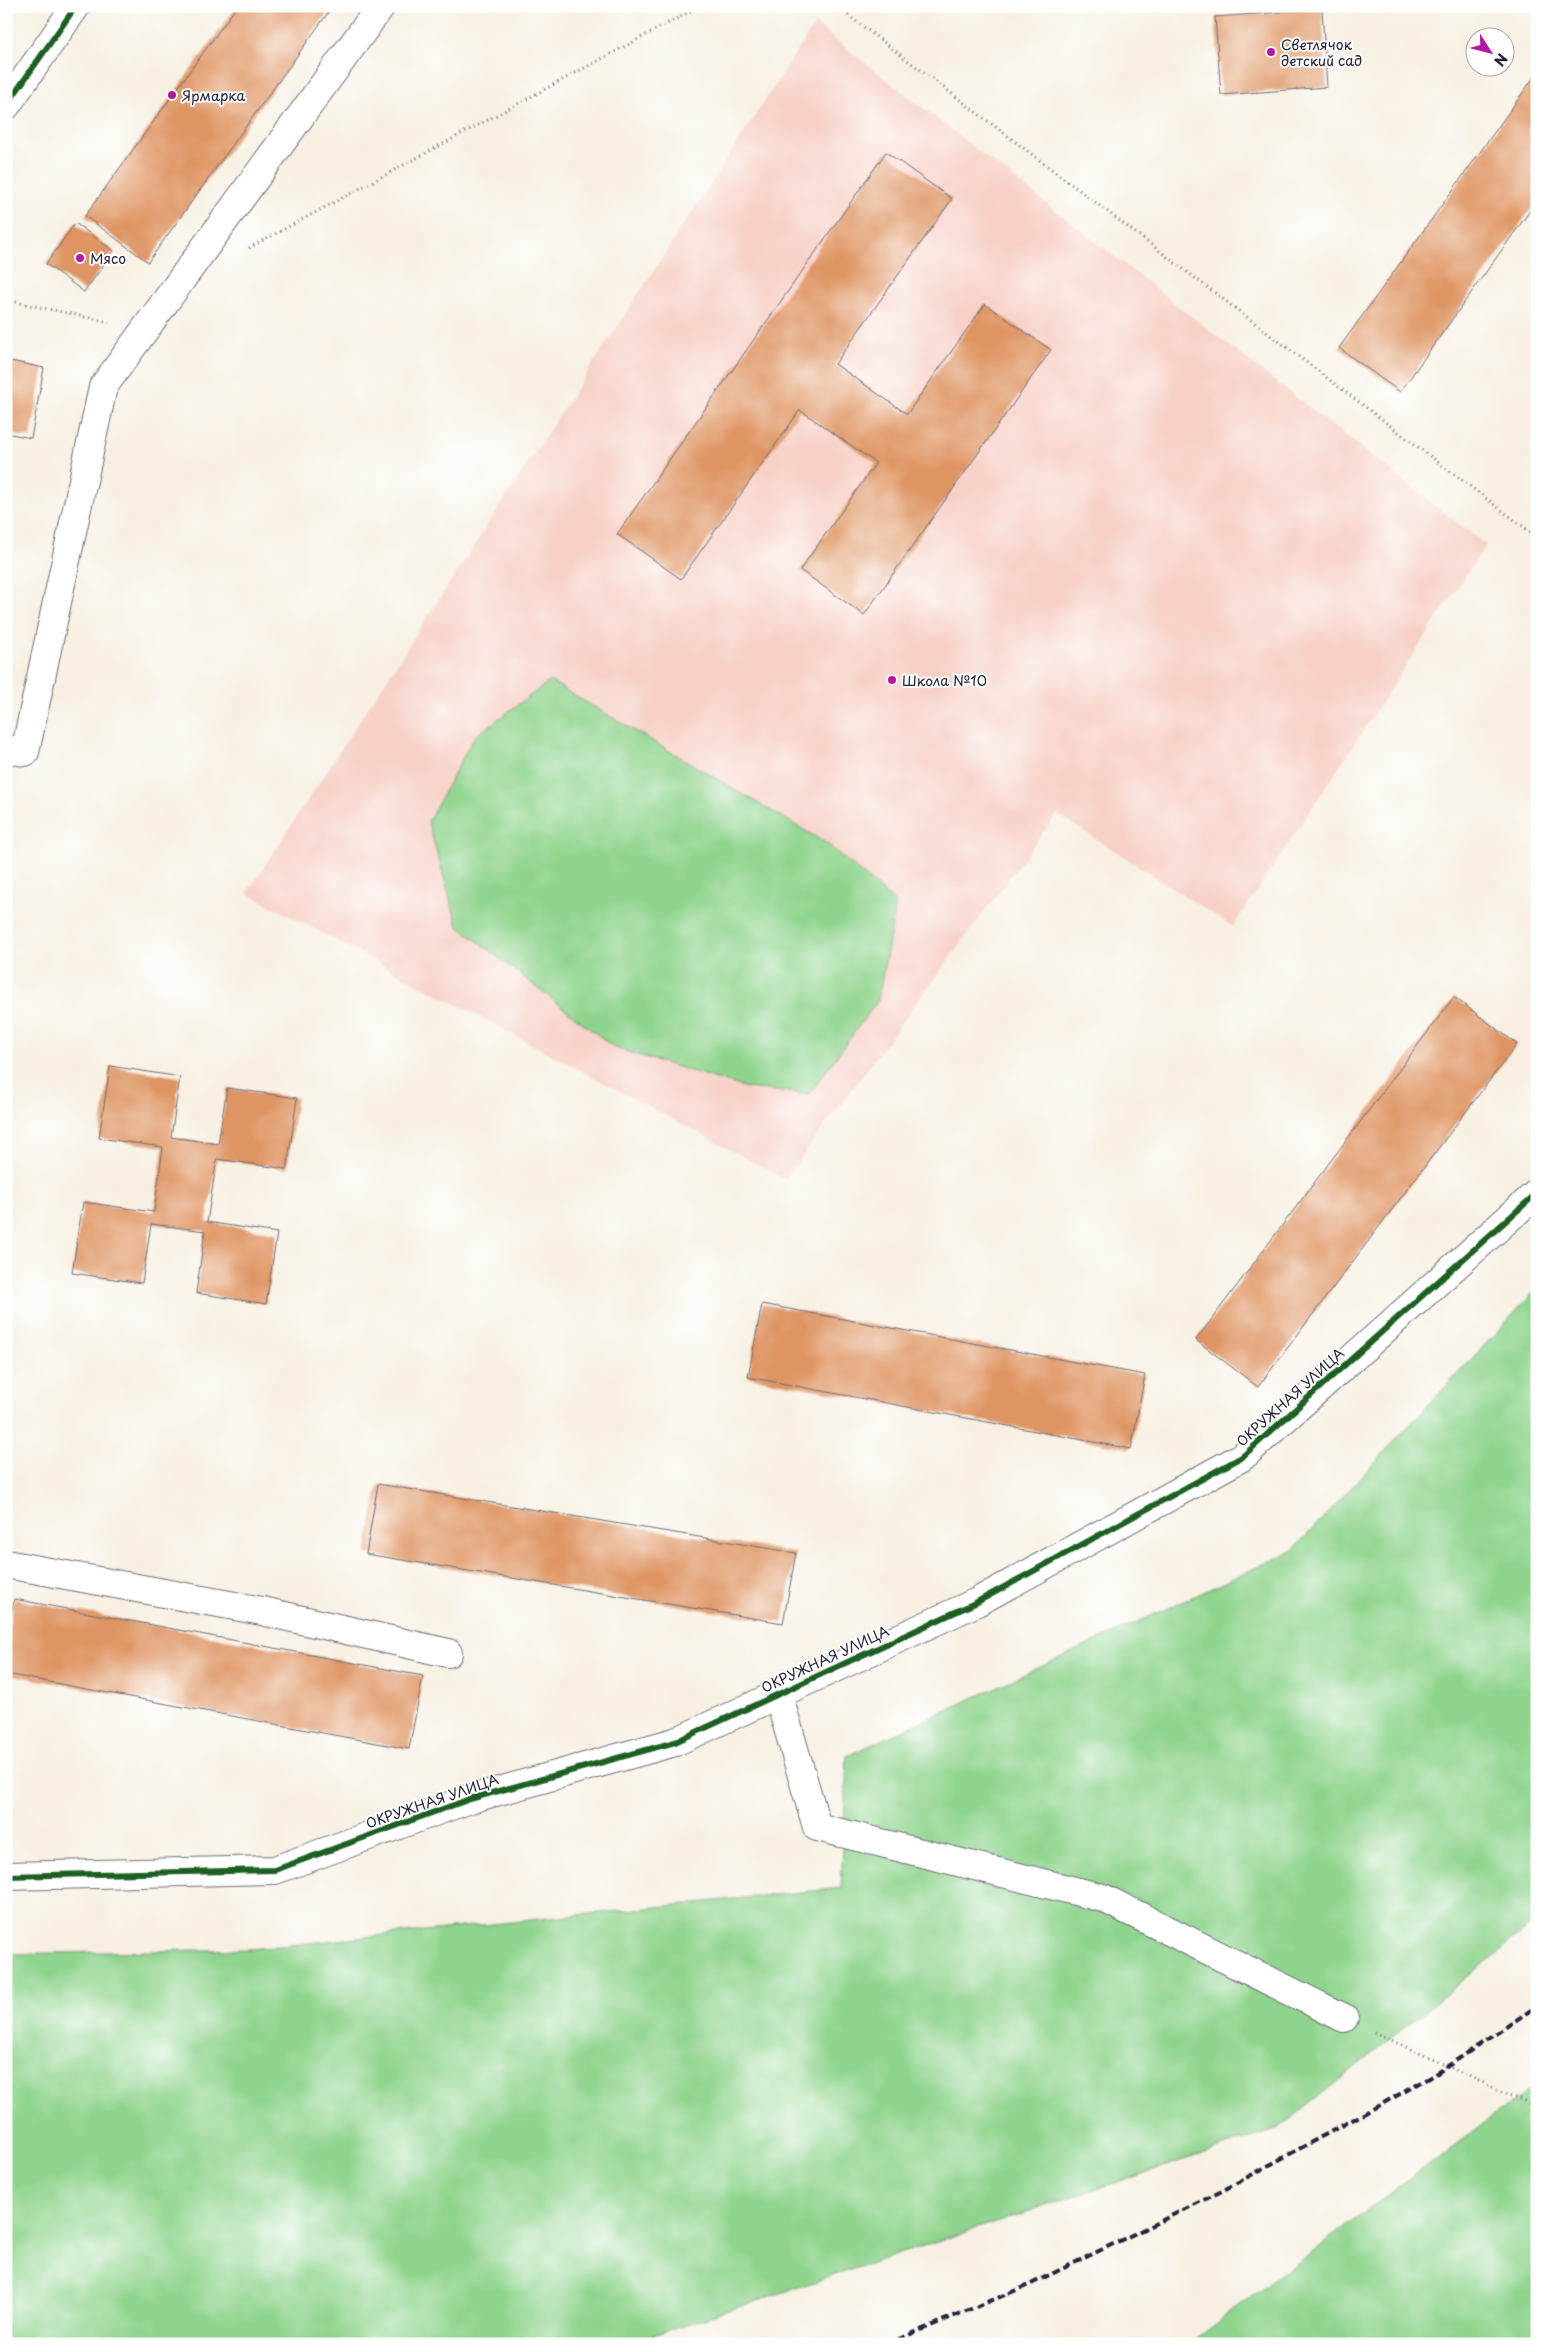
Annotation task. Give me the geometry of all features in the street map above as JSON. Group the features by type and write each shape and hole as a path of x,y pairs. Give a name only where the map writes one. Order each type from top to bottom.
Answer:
{"street":[{"path":"6,106 76,6"},
{"path":"6,749 25,752 103,387 381,6"},
{"name":"ОКРУЖНАЯ УЛИЦА","path":"6,1876 275,1870 470,1798 675,1742 976,1602 1242,1457 1537,1193"},
{"path":"6,1564 262,1611 448,1653"},
{"path":"778,1694 816,1827 1103,1898 1344,2018"}],"path":[{"path":"247,248 700,6"},
{"path":"836,6 1537,537"},
{"path":"6,300 108,323 116,318"},
{"path":"1344,2018 1537,2108"}],"shaded area":[{"name":"Школа №10","path":"815,24 1486,545 1233,927 1057,814 785,1179 247,893"}],"green space":[{"path":"550,681 826,843 896,903 878,1000 809,1094 747,1088 615,1048 458,926 428,822 474,737"},
{"path":"1537,1289 1537,1921 1278,2129 626,2344 6,2344 6,1954 250,1949 841,1888 847,1756 1292,1551"},
{"path":"1537,2084 1537,2344 1188,2344"}],"building":[{"path":"237,6 333,6 148,262 85,216"},
{"name":"Светлячок детский сад","path":"1283,6 1357,6 1322,10 1327,87 1221,95 1215,17 1283,12"},
{"path":"1537,73 1537,201 1400,392 1339,348"},
{"path":"886,152 952,199 835,364 907,414 985,304 1051,350 864,615 800,570 876,463 800,410 681,579 617,534"},
{"name":"Мясо","path":"75,223 114,251 84,292 46,264"},
{"path":"6,360 44,368 31,438 6,433"},
{"path":"1454,997 1517,1044 1258,1387 1196,1340"},
{"path":"110,1066 180,1077 171,1137 218,1144 227,1088 297,1098 287,1169 217,1159 207,1222 277,1233 266,1304 196,1293 205,1231 151,1224 142,1283 72,1273 83,1202 154,1212 163,1147 99,1138"},
{"path":"762,1304 1145,1375 1131,1449 748,1377"},
{"path":"378,1484 796,1553 783,1623 366,1554"},
{"path":"14,1599 423,1676 409,1749 6,1674 6,1642"}],"railway":[{"path":"887,2344 1031,2284 1222,2191 1433,2076 1537,2006"}],"cycle path":[{"path":"6,106 76,6"},
{"path":"6,1876 275,1870 470,1799 675,1742 977,1602 1242,1457 1537,1193"}],"place":[{"name":"Светлячок детский сад","path":"1271,52"},
{"name":"Ярмарка","path":"172,95"},
{"name":"Мясо","path":"80,258"},
{"name":"Школа №10","path":"892,680"}]}
